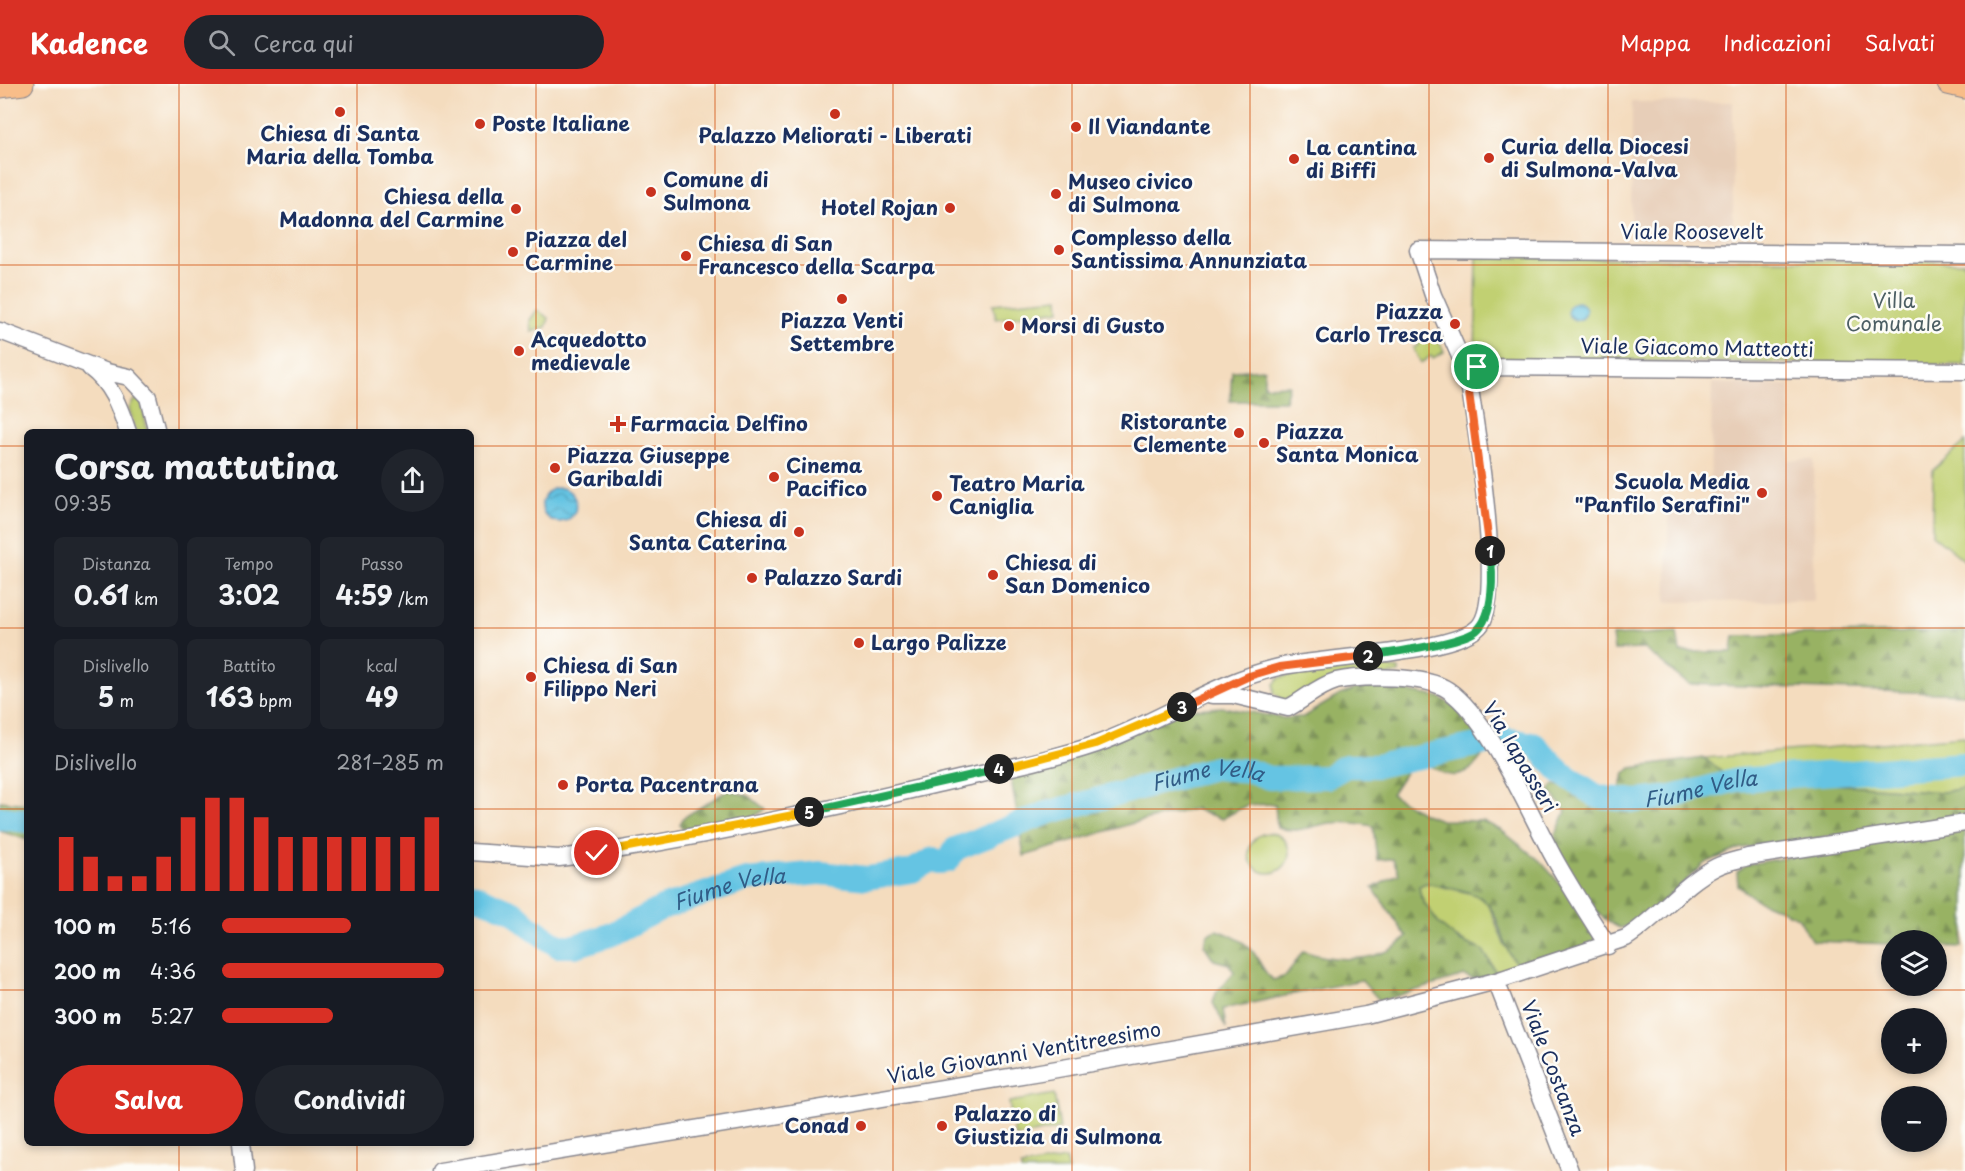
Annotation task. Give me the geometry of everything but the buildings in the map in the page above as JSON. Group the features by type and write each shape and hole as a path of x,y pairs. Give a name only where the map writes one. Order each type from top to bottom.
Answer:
{"main road":[{"path":"0,87 23,84"},
{"path":"1947,84 1965,88"}],"street":[{"name":"Viale Roosevelt","path":"1466,370 1433,295 1419,250 1965,255"},
{"path":"0,331 77,358 107,372 129,377 148,397 156,429"},
{"path":"77,358 104,381 122,414 127,429"},
{"name":"Viale Giacomo Matteotti","path":"1466,370 1482,367 1965,371"},
{"path":"474,852 559,858 587,855 644,846 844,805 1096,744 1249,676 1298,664 1388,654 1468,635 1480,626 1490,594 1491,557 1466,370"},
{"path":"122,414 132,394 148,397"},
{"path":"1249,676 1259,692 1274,706"},
{"name":"Via Iapasseri","path":"1208,695 1233,695 1288,708 1332,682 1349,678 1414,681 1446,689 1463,704 1483,730 1520,790 1561,870 1608,946"},
{"name":"Viale Giovanni Ventitreesimo","path":"440,1171 789,1115 1394,1009 1496,981 1608,946 1644,927 1699,877 1718,866 1770,853 1965,823"},
{"name":"Viale Costanza","path":"1496,981 1570,1171"},
{"path":"241,1146 244,1171"}],"shaded area":[{"path":"1632,102 1733,102 1733,239 1631,238"},
{"name":"Scuola Media \"Panfilo Serafini\"","path":"1712,383 1790,385 1789,460 1814,460 1814,601 1666,602 1669,503 1710,503"}],"green space":[{"name":"Villa Comunale","path":"1477,257 1965,262 1965,365 1475,359"},
{"path":"1059,298 1060,310 996,319 993,304"},
{"path":"537,310 549,318 546,327 531,332 530,320"},
{"path":"1435,332 1444,352 1433,358 1431,356 1421,363 1413,348 1419,345 1416,339"},
{"path":"1264,369 1264,386 1289,385 1285,401 1230,401 1232,371"},
{"path":"134,400 141,401 147,429 135,429 129,408"},
{"path":"1965,442 1965,561 1932,534 1933,470"},
{"path":"1965,631 1965,694 1688,684 1644,649 1614,650 1612,636 1677,632 1680,652 1732,652 1734,636"},
{"path":"1351,665 1399,669 1399,673 1290,699 1283,700 1274,693 1274,684 1281,677"},
{"path":"1359,688 1384,688 1439,697 1456,708 1475,730 1482,756 1476,764 1463,774 1456,775 1442,773 1426,763 1408,768 1391,794 1424,814 1441,820 1483,821 1502,831 1540,861 1579,905 1599,945 1520,967 1507,949 1490,907 1483,900 1461,890 1426,883 1419,886 1421,898 1439,924 1460,941 1483,950 1496,973 1475,980 1464,976 1380,1001 1361,980 1223,1009 1226,1028 1213,1003 1216,993 1234,972 1229,964 1214,960 1204,945 1208,934 1217,930 1242,942 1251,949 1264,971 1273,980 1286,976 1303,951 1343,959 1358,958 1385,952 1397,946 1407,937 1373,888 1399,874 1393,859 1377,860 1373,826 1357,823 1330,823 1299,830 1277,828 1275,804 1247,805 1222,819 1194,809 1130,824 1024,856 1011,779 1185,710 1222,707 1284,718 1303,717 1340,695"},
{"path":"1965,736 1965,788 1943,792 1817,783 1747,789 1740,787 1704,758"},
{"path":"1704,758 1740,787 1747,789 1817,783 1943,792 1965,788 1965,819 1741,848 1705,863 1642,921 1620,928 1607,921 1588,902 1580,890 1554,839 1566,811 1549,790 1553,785 1561,786 1584,798 1620,788 1624,775 1631,768"},
{"path":"728,790 749,796 765,809 752,818 682,829 680,825 683,818"},
{"path":"0,801 24,804 24,839 0,831"},
{"path":"1965,827 1965,920 1962,947 1947,946 1947,930 1881,930 1881,944 1812,941 1798,917 1757,900 1738,886 1737,872 1749,864"},
{"path":"1269,833 1283,839 1289,853 1283,867 1269,873 1255,867 1249,853 1255,839"},
{"path":"1426,883 1474,894 1488,903 1504,944 1520,967 1496,973 1482,952 1446,931 1433,917 1424,902 1419,886"},
{"path":"1054,1094 1060,1129 1015,1137 1009,1102"},
{"path":"1065,1159 1068,1171 1021,1171 1021,1167"}],"water":[{"path":"1577,302 1583,305 1586,311 1583,317 1577,320 1571,317 1568,311 1571,305"},
{"path":"559,488 571,493 576,505 571,517 559,522 547,517 542,505 547,493"}],"waterway":[{"name":"Fiume Vella","path":"474,895 514,912 558,946 575,946 610,935 662,908 746,880 820,873 867,878 912,871 933,859 939,862 948,861 955,849 1047,813 1214,768 1250,771 1269,778 1327,777 1346,766 1376,766 1505,739 1534,744 1562,773 1598,797 1637,801 1672,797 1737,780 1965,764"},
{"name":"Fiume Vella","path":"0,818 24,821"}],"place":[{"name":"Chiesa di Santa Maria della Tomba","path":"340,112"},
{"name":"Palazzo Meliorati - Liberati","path":"835,114"},
{"name":"Poste Italiane","path":"480,124"},
{"name":"Il Viandante","path":"1076,127"},
{"name":"Curia della Diocesi di Sulmona-Valva","path":"1489,158"},
{"name":"La cantina di Biffi","path":"1294,159"},
{"name":"Comune di Sulmona","path":"651,192"},
{"name":"Museo civico di Sulmona","path":"1056,194"},
{"name":"Hotel Rojan","path":"950,208"},
{"name":"Chiesa della Madonna del Carmine","path":"516,209"},
{"name":"Complesso della Santissima Annunziata","path":"1059,250"},
{"name":"Piazza del Carmine","path":"513,252"},
{"name":"Chiesa di San Francesco della Scarpa","path":"686,256"},
{"name":"Piazza Venti Settembre","path":"842,299"},
{"name":"Piazza Carlo Tresca","path":"1455,324"},
{"name":"Morsi di Gusto","path":"1009,326"},
{"name":"Acquedotto medievale","path":"519,351"},
{"name":"Farmacia Delfino","path":"618,424"},
{"name":"Ristorante Clemente","path":"1239,433"},
{"name":"Piazza Santa Monica","path":"1264,443"},
{"name":"Piazza Giuseppe Garibaldi","path":"555,468"},
{"name":"Cinema Pacifico","path":"774,477"},
{"name":"Scuola Media \"Panfilo Serafini\"","path":"1762,493"},
{"name":"Teatro Maria Caniglia","path":"937,496"},
{"name":"Chiesa di Santa Caterina","path":"799,532"},
{"name":"Chiesa di San Domenico","path":"993,575"},
{"name":"Palazzo Sardi","path":"752,578"},
{"name":"Largo Palizze","path":"859,643"},
{"name":"Chiesa di San Filippo Neri","path":"531,677"},
{"name":"Porta Pacentrana","path":"563,785"},
{"name":"Conad","path":"861,1126"},
{"name":"Palazzo di Giustizia di Sulmona","path":"942,1126"}],"route":[{"path":"597,853 644,846 844,805 1072,751 1119,735 1249,676 1279,667 1320,660 1388,654 1458,638 1476,631 1488,607 1491,577 1491,557 1466,370 1477,367"}]}
